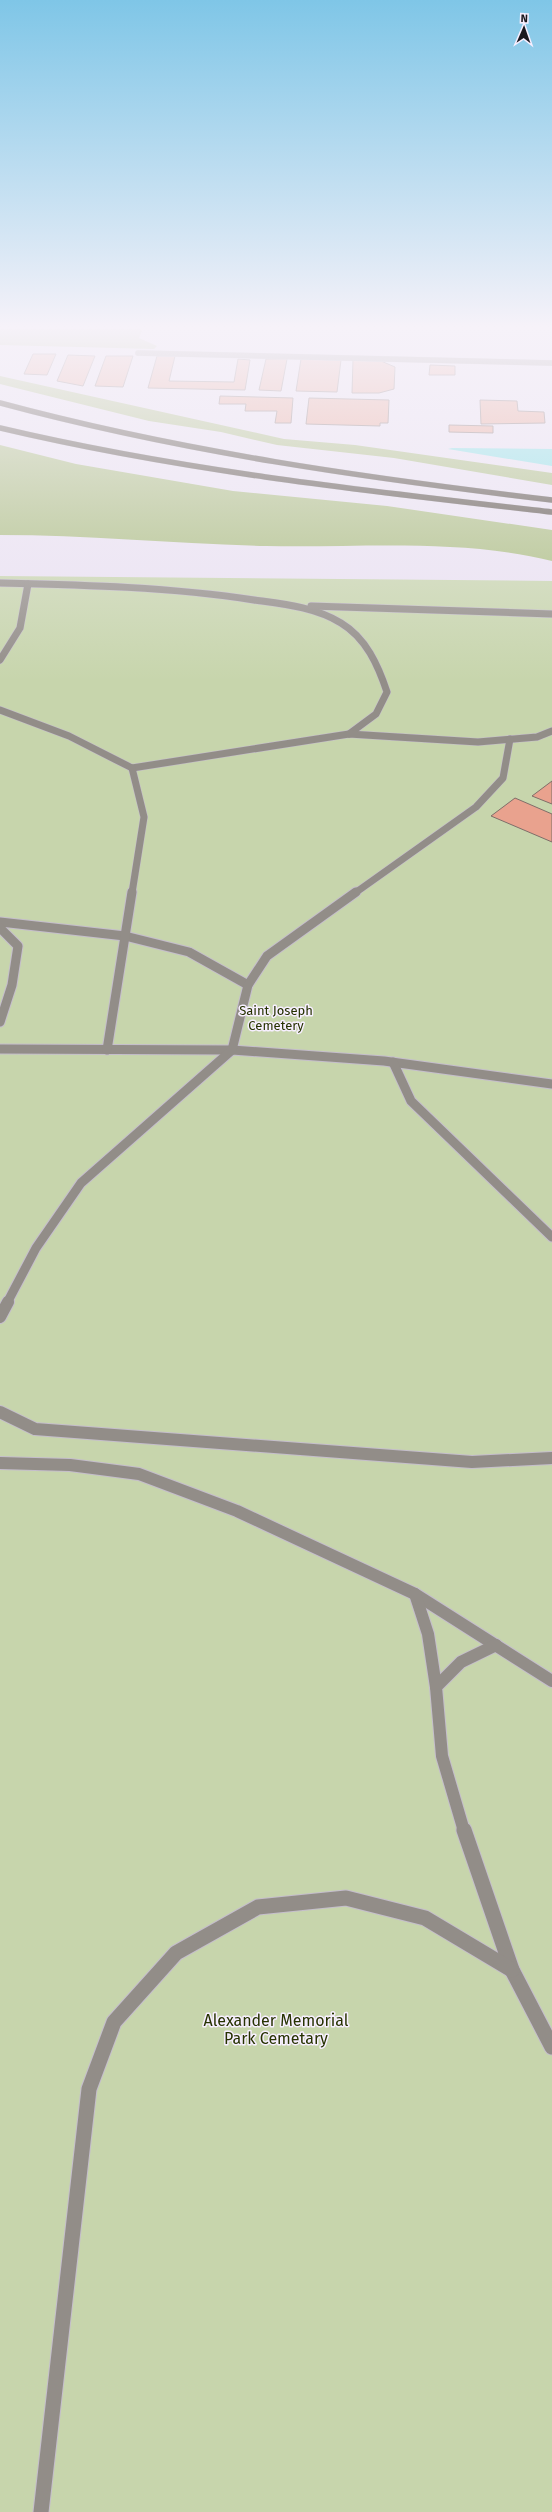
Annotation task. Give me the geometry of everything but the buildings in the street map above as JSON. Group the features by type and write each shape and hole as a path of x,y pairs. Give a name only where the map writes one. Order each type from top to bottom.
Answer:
{"main road":[{"path":"81,446 225,473 552,512"},
{"path":"177,446 269,463 372,479 552,500"}],"lane":[{"path":"0,583 158,587 291,606 320,613 351,630 376,661 387,692 376,714 350,734"},
{"path":"0,660 20,628 28,584"},
{"path":"291,606 552,614"},
{"path":"0,710 69,736 132,768 350,734 478,742 537,737 552,731"},
{"path":"0,1317 36,1248 81,1183 120,1146 232,1050 248,985 267,956 476,807 504,778 510,739"},
{"path":"107,1050 144,817 132,768"},
{"path":"0,922 125,936 189,952 248,985"},
{"path":"0,928 18,946 12,986 0,1022"},
{"path":"0,1049 232,1050 393,1062 552,1084"},
{"path":"393,1062 411,1101 552,1237"},
{"path":"0,1412 35,1429 472,1462 552,1458"},
{"path":"0,1463 70,1465 139,1474 237,1511 415,1594 552,1681"},
{"path":"415,1594 428,1634 436,1687 442,1756 468,1845 512,1970 552,2047"},
{"path":"436,1687 461,1662 496,1645"},
{"path":"41,2512 89,2089 114,2022 176,1953 258,1907 346,1898 425,1918 512,1970"}],"green space":[{"path":"0,446 5,446 76,464 233,491 387,506 552,530 552,561 481,549 446,547 266,546 67,536 0,535"},
{"path":"288,446 364,446 552,473 552,485 394,458"},
{"path":"0,576 552,581 552,2512 0,2512"}],"water":[{"path":"448,449 552,449 552,466"}],"park label":[{"name":"Saint Joseph Cemetery","path":"276,1018"},
{"name":"Alexander Memorial Park Cemetary","path":"276,2029"}]}
